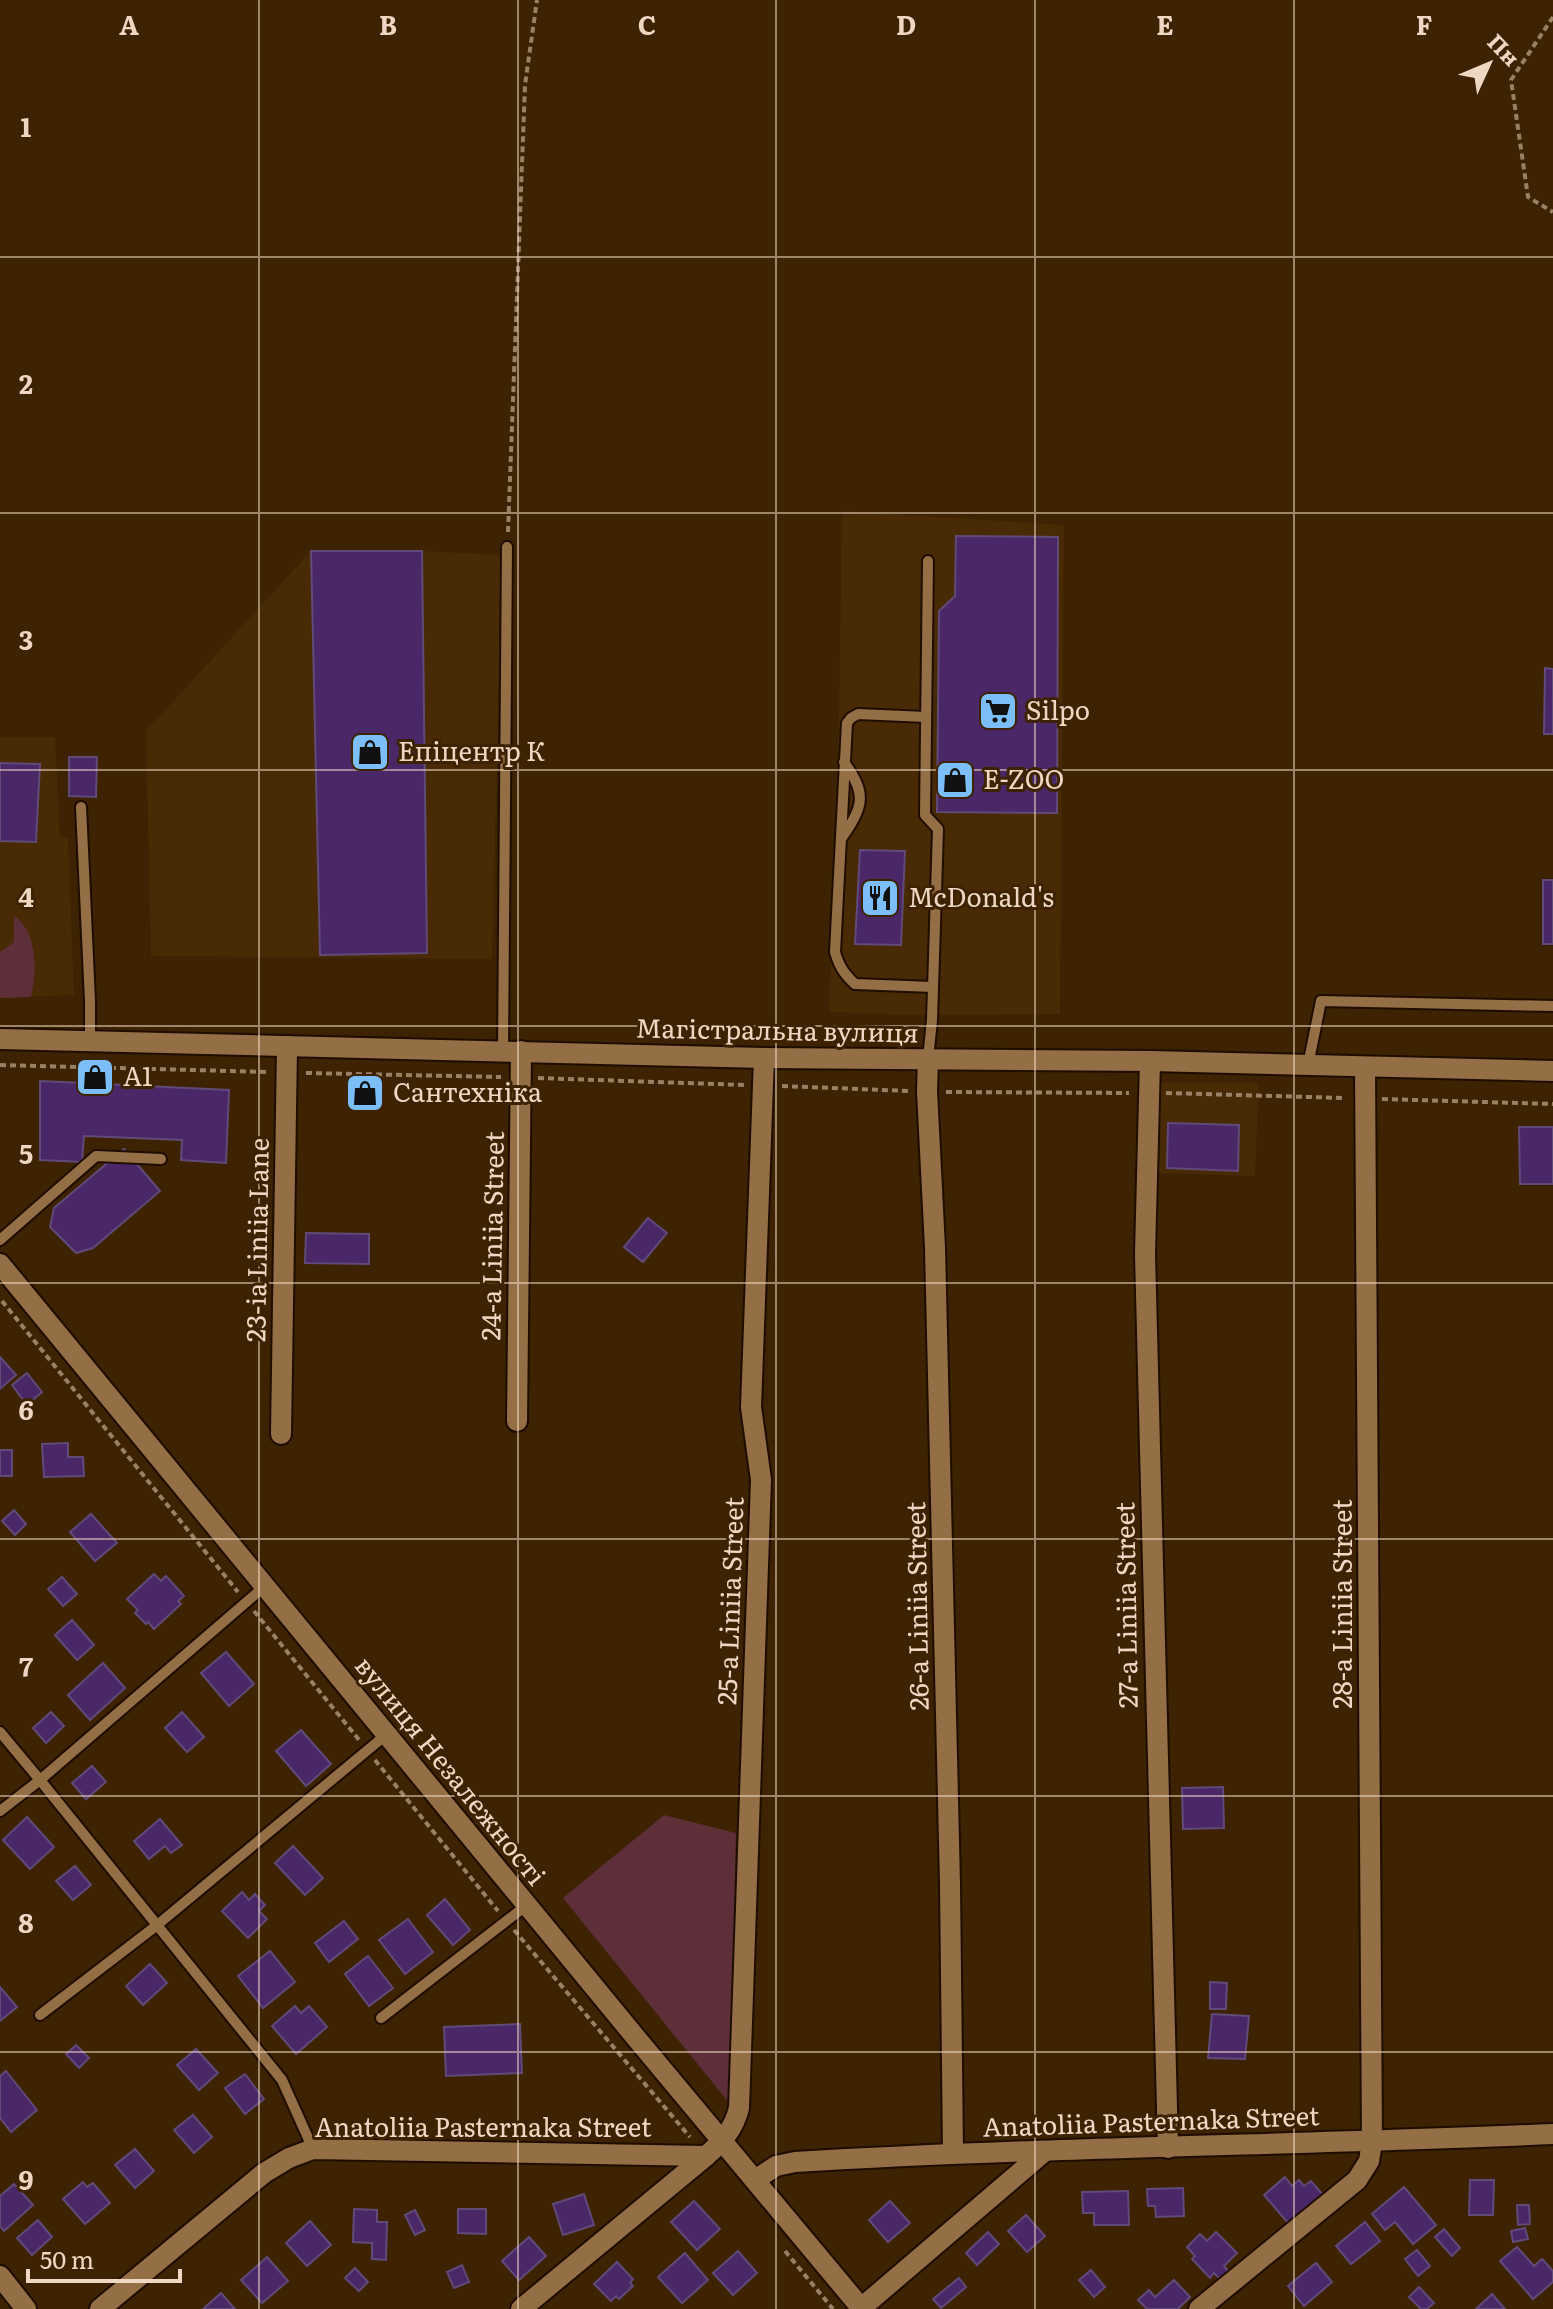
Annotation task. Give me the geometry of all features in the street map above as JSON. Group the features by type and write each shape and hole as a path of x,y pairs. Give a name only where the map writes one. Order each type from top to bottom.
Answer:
{"street":[{"name":"Магістральна вулиця","path":"0,1039 764,1058 1150,1061 1553,1071"},
{"name":"23-ia Liniia Lane","path":"281,1434 287,1046"},
{"name":"24-a Liniia Street","path":"512,1051 517,1421"},
{"name":"25-a Liniia Street","path":"723,2142 736,2121 739,2108 761,1480 751,1407 764,1058"},
{"name":"26-a Liniia Street","path":"928,1059 949,1836 953,2153"},
{"name":"27-a Liniia Street","path":"1150,1061 1145,1254 1168,2148"},
{"name":"28-a Liniia Street","path":"1365,1067 1372,2142"},
{"name":"вулиця Незалежності","path":"0,1264 861,2309"},
{"name":"Anatoliia Pasternaka Street","path":"755,2180 776,2166 795,2162 953,2153 1553,2134"},
{"path":"521,2309 723,2142"},
{"path":"1199,2309 1357,2180 1369,2161 1372,2142"},
{"name":"Anatoliia Pasternaka Street","path":"100,2309 264,2173 289,2158 313,2149 706,2156"},
{"path":"861,2309 1045,2151"},
{"path":"0,2276 26,2309"}],"lane":[{"path":"507,547 512,1051"},
{"path":"928,561 925,815 938,829 928,1059"},
{"path":"926,717 858,714 847,723 835,952 839,965 855,984 933,987"},
{"path":"841,840 859,809 859,785 844,762"},
{"path":"81,807 90,1042"},
{"path":"1308,1065 1321,1001 1553,1006"},
{"path":"0,1240 96,1156 161,1159"},
{"path":"0,1811 265,1586"},
{"path":"0,1732 282,2080 313,2149"},
{"path":"40,2015 156,1926 387,1734"},
{"path":"381,2018 527,1905"}],"path":[{"path":"507,547 525,85 537,0"},
{"path":"1553,17 1511,80 1528,197 1553,212"},
{"path":"0,1065 287,1073"},
{"path":"0,1299 506,1921 706,2156"},
{"path":"784,2250 833,2309"}],"shaded area":[{"path":"842,511 1064,525 1060,1014 829,1012"},
{"path":"311,551 502,555 492,959 151,956 146,731"},
{"path":"0,737 55,737 60,837 68,838 74,995 0,998"},
{"path":"14,916 28,931 32,942 35,964 33,987 31,997 0,998 0,952 14,942"},
{"path":"1157,1083 1259,1083 1255,1176 1159,1173"},
{"path":"664,1815 736,1833 730,2104 563,1898"}],"building":[{"name":"Silpo","path":"956,536 1058,537 1057,813 937,812 939,611 955,596"},
{"name":"Епіцентр К","path":"311,551 422,551 427,953 320,955"},
{"path":"1545,668 1553,669 1553,734 1544,734"},
{"path":"69,757 97,757 96,797 69,796"},
{"path":"0,763 40,764 36,842 0,841"},
{"name":"McDonald's","path":"860,850 905,851 901,945 855,944"},
{"path":"1543,880 1553,880 1553,944 1543,944"},
{"path":"40,1081 229,1090 226,1163 181,1160 182,1140 84,1136 82,1162 40,1160"},
{"path":"1168,1123 1239,1125 1238,1171 1167,1168"},
{"path":"1519,1127 1553,1127 1553,1184 1520,1184"},
{"path":"124,1149 160,1191 93,1248 76,1253 50,1227 54,1208"},
{"path":"648,1218 667,1233 643,1262 624,1247"},
{"path":"306,1233 369,1234 369,1264 305,1263"},
{"path":"0,1357 16,1375 0,1389"},
{"path":"27,1373 42,1392 27,1405 12,1385"},
{"path":"68,1443 68,1457 83,1457 84,1476 44,1477 42,1444"},
{"path":"0,1450 12,1450 12,1476 0,1476"},
{"path":"14,1510 26,1524 15,1535 2,1521"},
{"path":"91,1514 117,1543 95,1561 70,1532"},
{"path":"154,1574 161,1581 166,1576 184,1596 178,1601 181,1604 154,1629 135,1613 138,1610 127,1599"},
{"path":"62,1577 77,1594 63,1606 48,1589"},
{"path":"72,1620 94,1645 77,1660 55,1635"},
{"path":"226,1652 254,1684 229,1706 201,1673"},
{"path":"103,1663 125,1688 90,1720 68,1695"},
{"path":"51,1712 64,1726 46,1743 33,1728"},
{"path":"182,1712 204,1737 187,1752 165,1728"},
{"path":"301,1730 331,1764 306,1786 276,1751"},
{"path":"92,1766 106,1782 86,1799 72,1783"},
{"path":"1223,1787 1224,1828 1183,1829 1182,1788"},
{"path":"27,1817 54,1847 30,1869 3,1840"},
{"path":"160,1819 182,1845 171,1853 165,1846 149,1859 134,1841"},
{"path":"293,1846 323,1878 305,1895 275,1863"},
{"path":"75,1866 91,1885 73,1900 56,1881"},
{"path":"242,1892 249,1900 255,1894 265,1905 259,1911 267,1919 248,1938 222,1911"},
{"path":"445,1899 470,1930 453,1945 427,1915"},
{"path":"408,1919 433,1952 405,1974 379,1940"},
{"path":"344,1921 358,1939 329,1962 315,1943"},
{"path":"270,1951 295,1982 263,2008 238,1976"},
{"path":"368,1956 393,1988 369,2006 345,1974"},
{"path":"150,1964 167,1983 143,2005 126,1986"},
{"path":"1210,1982 1227,1983 1226,2009 1210,2009"},
{"path":"0,1987 17,2007 0,2021"},
{"path":"295,2006 301,2013 309,2006 327,2027 296,2054 272,2026"},
{"path":"1212,2014 1249,2016 1245,2059 1208,2058"},
{"path":"520,2024 522,2073 446,2076 444,2027"},
{"path":"76,2045 89,2058 79,2068 66,2054"},
{"path":"196,2049 218,2073 199,2090 177,2065"},
{"path":"6,2071 37,2110 11,2132 0,2118 0,2076"},
{"path":"245,2074 264,2099 245,2114 225,2088"},
{"path":"193,2115 212,2137 194,2153 174,2130"},
{"path":"135,2149 154,2171 135,2188 115,2165"},
{"path":"1285,2177 1292,2186 1299,2180 1304,2186 1311,2181 1323,2195 1289,2224 1264,2195"},
{"path":"1470,2180 1494,2180 1493,2215 1469,2215"},
{"path":"83,2182 87,2187 93,2183 110,2203 85,2224 63,2199"},
{"path":"14,2184 33,2205 4,2231 0,2226 0,2196"},
{"path":"1404,2187 1436,2225 1413,2244 1395,2222 1385,2230 1372,2214"},
{"path":"1183,2188 1184,2216 1156,2217 1155,2206 1148,2206 1147,2189"},
{"path":"1128,2191 1129,2225 1094,2225 1094,2213 1083,2213 1082,2192"},
{"path":"584,2194 594,2225 563,2235 553,2204"},
{"path":"694,2201 720,2229 697,2250 671,2222"},
{"path":"890,2201 910,2223 888,2242 869,2220"},
{"path":"1517,2205 1529,2205 1530,2224 1518,2225"},
{"path":"354,2209 377,2210 377,2222 387,2222 386,2260 372,2259 372,2243 353,2242"},
{"path":"458,2209 486,2209 486,2234 458,2233"},
{"path":"415,2210 425,2230 415,2235 405,2215"},
{"path":"1026,2215 1045,2236 1027,2252 1008,2231"},
{"path":"38,2220 52,2237 32,2255 17,2238"},
{"path":"310,2221 331,2245 307,2266 286,2243"},
{"path":"1365,2222 1380,2241 1351,2264 1336,2246"},
{"path":"1525,2228 1528,2239 1513,2242 1511,2231"},
{"path":"1444,2229 1460,2248 1452,2256 1435,2237"},
{"path":"988,2232 999,2244 977,2265 966,2253"},
{"path":"1216,2232 1237,2253 1224,2266 1229,2272 1221,2280 1214,2273 1210,2278 1192,2259 1195,2256 1187,2247 1200,2234 1207,2241"},
{"path":"529,2237 546,2256 519,2280 502,2261"},
{"path":"1517,2247 1534,2266 1542,2259 1553,2271 1553,2282 1533,2299 1500,2261"},
{"path":"1417,2250 1430,2266 1418,2276 1405,2259"},
{"path":"738,2251 757,2273 733,2295 713,2273"},
{"path":"685,2253 708,2280 682,2303 658,2277"},
{"path":"267,2257 288,2281 262,2303 241,2280"},
{"path":"617,2262 633,2279 630,2283 633,2286 619,2299 616,2296 611,2301 594,2284"},
{"path":"1316,2263 1332,2282 1304,2306 1288,2286"},
{"path":"462,2265 469,2282 454,2288 447,2272"},
{"path":"355,2268 368,2282 359,2291 345,2278"},
{"path":"1091,2270 1105,2287 1094,2297 1079,2280"},
{"path":"959,2278 966,2287 941,2308 933,2299"},
{"path":"1174,2280 1190,2297 1178,2309 1147,2309 1138,2300 1149,2290 1155,2297"},
{"path":"1419,2287 1434,2303 1427,2309 1421,2309 1409,2297"},
{"path":"221,2293 235,2309 203,2309"},
{"path":"1492,2294 1505,2309 1476,2309"}],"place":[{"name":"Silpo","path":"998,711"},
{"name":"Епіцентр К","path":"370,752"},
{"name":"E-ZOO","path":"955,780"},
{"name":"McDonald's","path":"880,898"},
{"name":"А1","path":"95,1077"},
{"name":"Сантехніка","path":"365,1093"}]}
